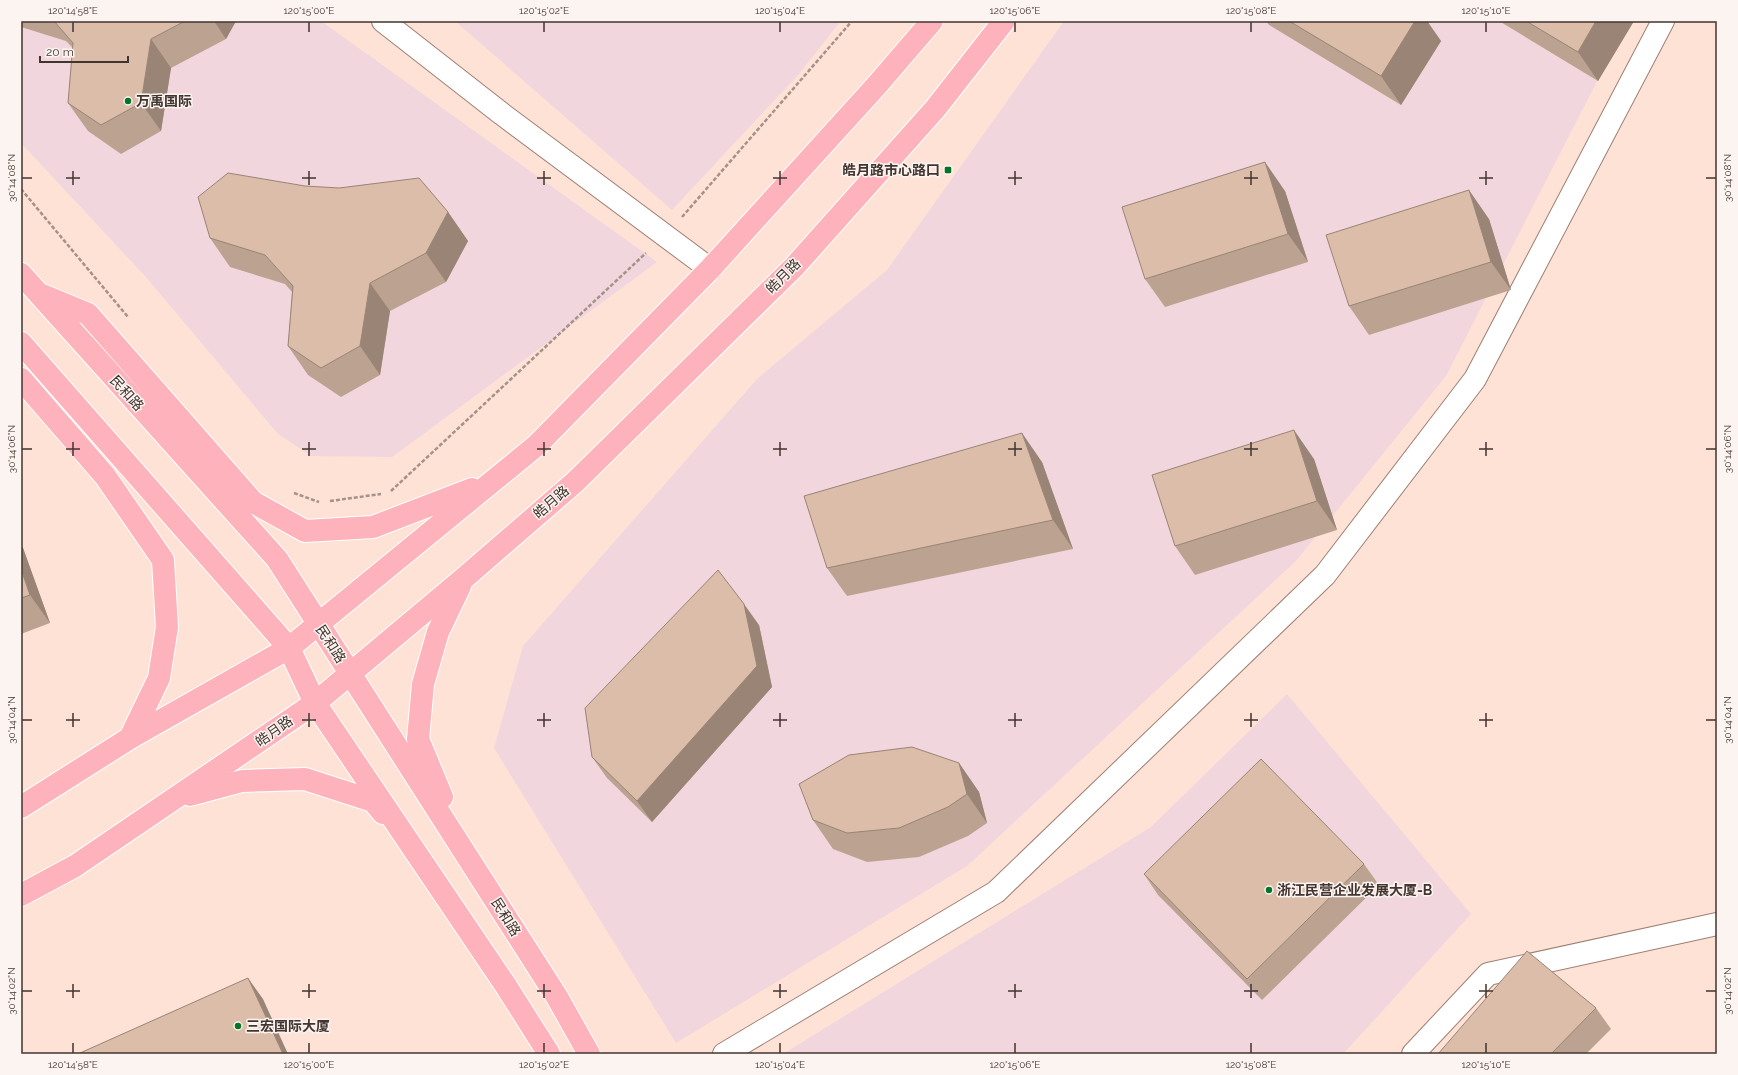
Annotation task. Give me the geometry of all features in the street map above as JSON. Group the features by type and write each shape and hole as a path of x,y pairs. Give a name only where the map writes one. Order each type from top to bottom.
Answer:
{"main road":[{"path":"21,806 130,738 289,648 537,445 710,269 877,86 932,21"},
{"name":"皓月路","path":"21,895 75,866 315,703 463,579 575,482 794,267 935,109 1004,21"},
{"name":"民和路","path":"21,274 277,559 557,997 589,1054"},
{"path":"37,292 88,314 253,502 305,531 373,527 490,482"},
{"path":"21,343 289,648 315,703 409,841 549,1054"},
{"path":"21,379 105,476 163,560 166,626 159,678 130,738"},
{"path":"462,847 418,739 424,684 438,632 463,579"},
{"path":"174,800 242,781 305,779 373,801 409,841"}],"street":[{"path":"383,21 502,114 710,269"},
{"path":"724,1054 996,892 1325,575 1475,379 1663,21"},
{"path":"1413,1054 1488,974 1717,924"}],"path":[{"path":"293,492 319,502 388,493 665,236 852,21"},
{"path":"21,189 134,323"}],"shaded area":[{"path":"21,21 321,21 657,262 392,457 311,456 278,434 145,276 21,143"},
{"path":"455,21 841,21 798,75 672,210"},
{"path":"1064,21 1628,21 1446,376 1296,561 967,866 676,1043 494,748 523,646 757,379 887,270"},
{"path":"1287,694 1471,914 1343,1054 783,1054 1151,827"}],"building":[{"path":"54,21 185,21 151,39 141,103 101,125 68,103 73,43"},
{"path":"1289,21 1415,21 1381,76"},
{"path":"1526,21 1596,21 1578,52"},
{"path":"1265,162 1288,234 1145,279 1122,207"},
{"path":"228,173 305,186 339,188 419,178 448,212 426,253 370,283 360,346 321,368 288,346 293,286 265,255 210,238 198,197"},
{"path":"1469,190 1491,262 1349,306 1326,235"},
{"path":"1294,430 1317,501 1175,546 1152,475"},
{"path":"1022,433 1053,520 827,568 804,496"},
{"path":"21,569 30,595 21,598"},
{"path":"718,570 744,604 757,666 637,801 592,757 585,708"},
{"path":"912,747 959,763 967,794 948,807 899,828 847,833 813,820 799,784 849,755"},
{"name":"浙江民营企业发展大厦-B","path":"1261,759 1364,864 1247,979 1144,874"},
{"path":"1527,951 1596,1008 1551,1054 1438,1054"},
{"path":"248,978 283,1054 80,1054 80,1053"}],"place":[{"name":"万禹国际","path":"128,101"},
{"name":"皓月路市心路口","path":"948,170"},
{"name":"浙江民营企业发展大厦-B","path":"1269,890"},
{"name":"三宏国际大厦","path":"238,1026"}]}
